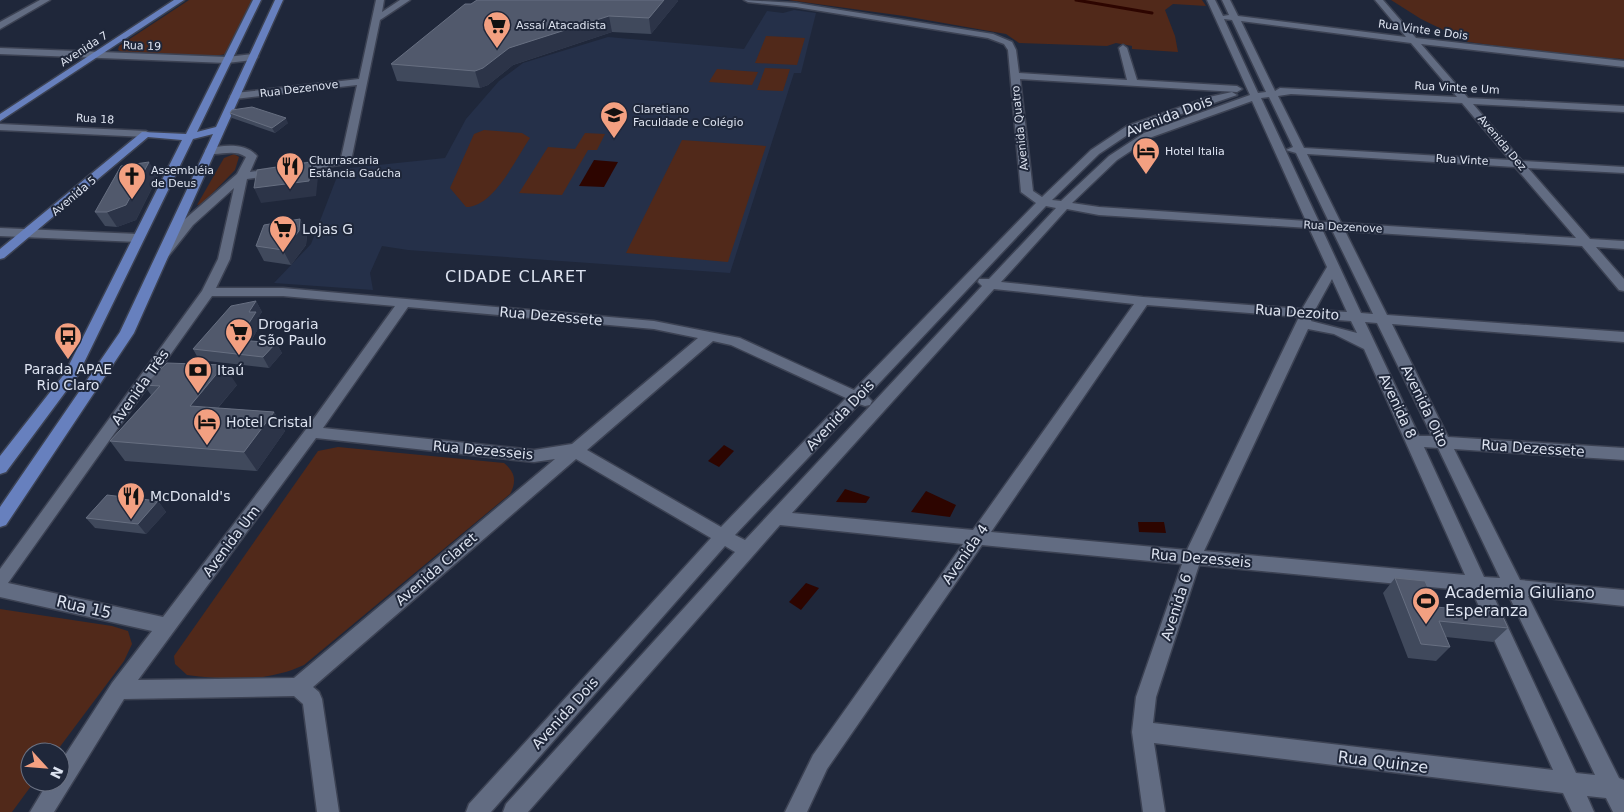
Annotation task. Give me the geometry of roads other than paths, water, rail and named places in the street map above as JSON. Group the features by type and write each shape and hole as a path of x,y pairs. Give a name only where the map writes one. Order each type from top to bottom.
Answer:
{"main road":[{"name":"Avenida 7","path":"0,118 180,0"},
{"path":"0,468 71,375 257,0"},
{"path":"0,520 126,333 279,0"},
{"path":"234,46 244,47 259,43"},
{"path":"218,78 232,74 244,77"},
{"path":"189,137 220,129"},
{"name":"Rua 18","path":"146,134 189,137"},
{"name":"Avenida 5","path":"0,255 28,234 146,134"}],"street":[{"path":"0,26 46,0"},
{"path":"161,259 189,222 242,176 346,161 380,0"},
{"path":"376,18 406,0"},
{"name":"Avenida Quatro","path":"748,0 805,6 990,36 1010,44 1027,192 1044,202"},
{"name":"Avenida 8","path":"1211,0 1230,39 1263,93 1280,149 1583,812"},
{"name":"Avenida Oito","path":"1226,0 1245,40 1263,93 1299,150 1512,586 1618,789 1624,812"},
{"name":"Avenida Dez","path":"1379,0 1624,287"},
{"name":"Rua Vinte e Dois","path":"1219,16 1513,54 1624,64"},
{"path":"1230,39 1245,40"},
{"path":"1123,48 1133,83"},
{"name":"Rua 19","path":"0,51 227,60 253,57"},
{"name":"Rua Vinte e Um","path":"1014,76 1173,85 1263,93 1289,92 1624,109"},
{"name":"Rua Dezenove","path":"235,96 363,81"},
{"path":"1173,85 1227,105"},
{"name":"Avenida Dois","path":"477,812 724,535 1044,202 1095,152 1131,128 1212,99 1263,93"},
{"name":"Avenida Dois","path":"514,812 747,550 1063,206 1113,158 1148,135 1263,93"},
{"name":"Rua 18","path":"0,127 146,134"},
{"name":"Avenida Três","path":"0,579 6,575 208,292 224,259 242,176 252,156 246,150 232,148 210,151"},
{"name":"Rua Vinte","path":"1280,149 1624,170"},
{"name":"Rua Dezenove","path":"1044,202 1093,211 1624,245"},
{"path":"0,232 138,238"},
{"name":"Avenida 6","path":"1154,812 1142,732 1146,697 1193,556 1303,323 1334,266"},
{"name":"Rua Dezoito","path":"973,276 990,285 1143,301 1270,310 1303,323 1357,316 1624,337"},
{"path":"960,290 979,298"},
{"name":"Rua Dezessete","path":"208,292 283,292 654,324 735,341 878,407"},
{"name":"Avenida 4","path":"796,812 820,762 1143,301"},
{"name":"Avenida Um","path":"70,766 119,690 312,432 404,303"},
{"path":"1270,310 1303,323 1350,333 1371,347"},
{"name":"Avenida Claret","path":"298,686 711,335"},
{"name":"Rua Dezesseis","path":"312,432 534,456 574,450"},
{"name":"Rua Dezessete","path":"1414,441 1442,441 1624,454"},
{"path":"574,450 747,550"},
{"name":"Rua Dezesseis","path":"778,518 976,539 1193,556 1624,598"},
{"name":"Rua 15","path":"0,589 168,626"},
{"path":"119,690 298,686 312,700 328,812"},
{"name":"Rua Quinze","path":"1142,732 1570,785 1618,789"},
{"name":"Avenida Um","path":"40,812 53,792"}],"waterway":[{"path":"1076,0 1152,13"}],"place":[{"name":"Assaí Atacadista","path":"497,49"},
{"name":"Claretiano Faculdade e Colégio","path":"614,139"},
{"name":"Hotel Italia","path":"1146,175"},
{"name":"Churrascaria Estância Gaúcha","path":"290,190"},
{"name":"Assembléia de Deus","path":"132,200"},
{"name":"Lojas G","path":"283,253"},
{"name":"Drogaria São Paulo","path":"239,356"},
{"name":"Parada APAE Rio Claro","path":"68,360"},
{"name":"Itaú","path":"198,394"},
{"name":"Hotel Cristal","path":"207,446"},
{"name":"McDonald's","path":"131,520"},
{"name":"Academia Giuliano Esperanza","path":"1426,625"}],"district":[{"name":"CIDADE CLARET","path":"516,276"}]}
